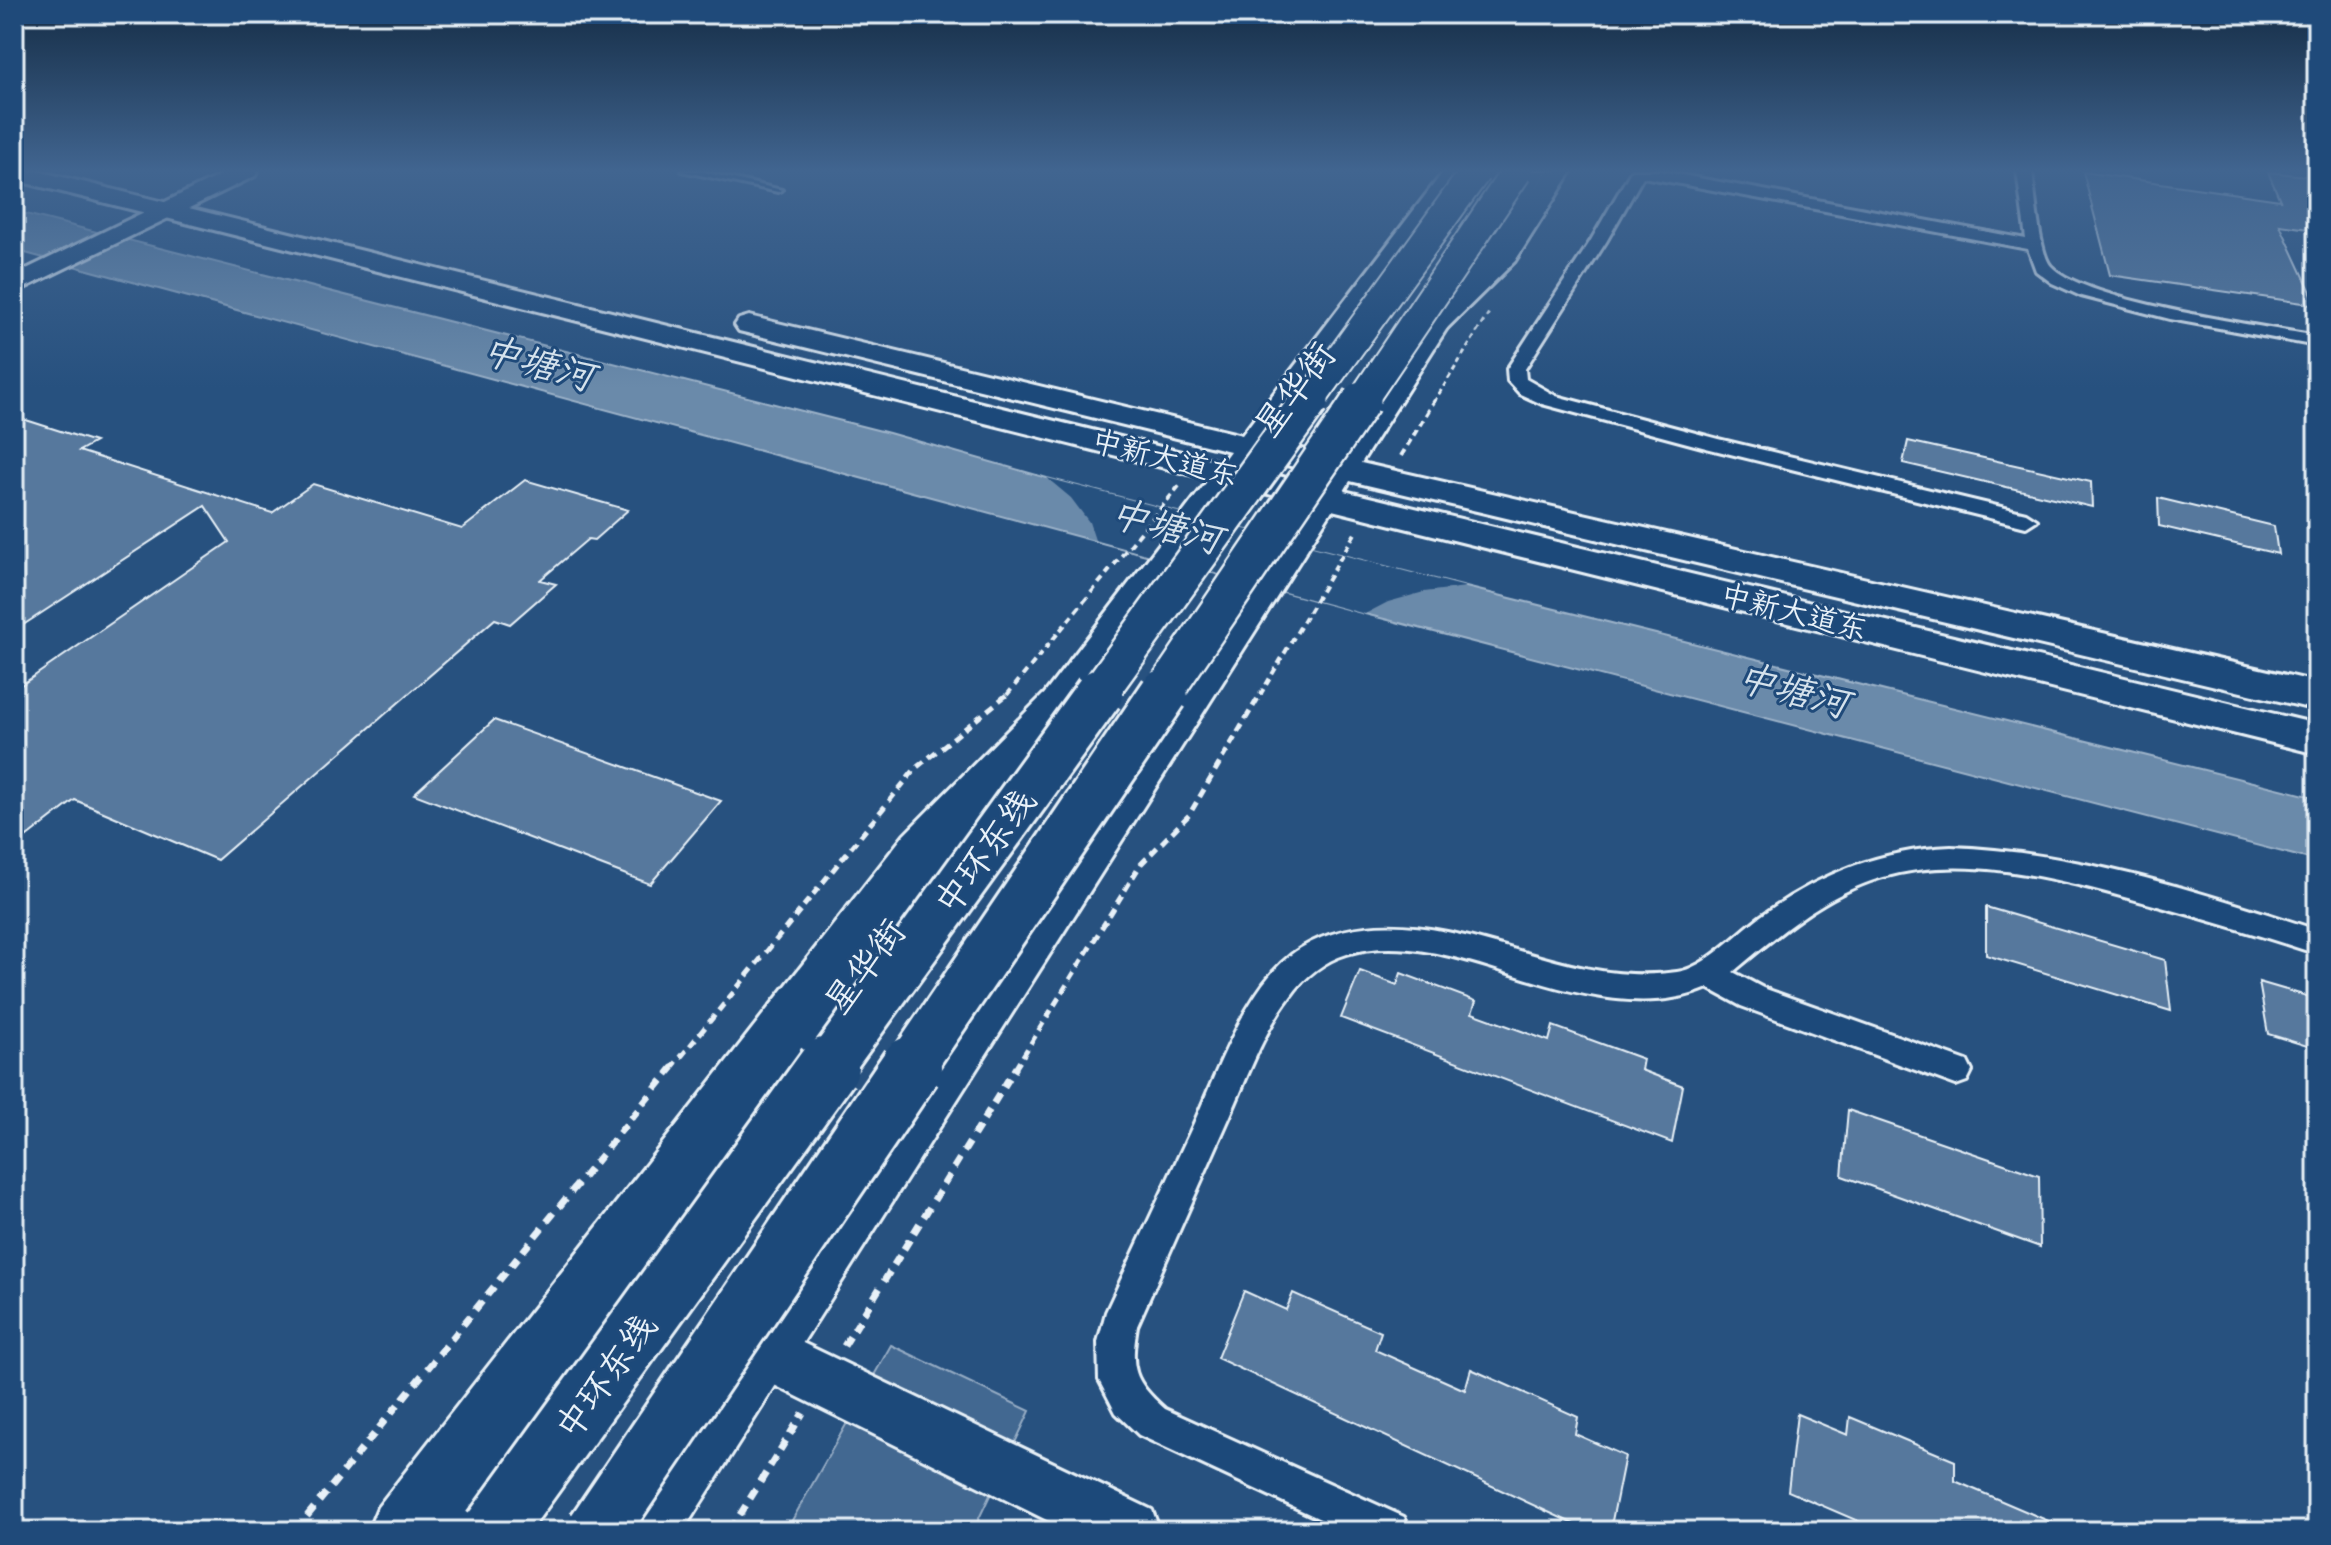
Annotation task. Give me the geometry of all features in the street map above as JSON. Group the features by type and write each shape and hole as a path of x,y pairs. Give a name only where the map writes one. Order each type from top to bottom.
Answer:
{"highway":[{"name":"中环东线","path":"493,1531 1424,243"},
{"name":"中环东线","path":"597,1531 1468,243"},
{"path":"1431,327 1505,255 1513,243"},
{"path":"402,1531 920,848 1058,705"}],"main road":[{"name":"中新大道东","path":"298,243 1231,475 1329,482 1378,494 2317,739"},
{"path":"405,243 472,259"},
{"name":"星华街","path":"444,1531 1058,705 1148,554 1200,518 1403,243"},
{"path":"646,1531 1487,243"},
{"name":"中新大道东","path":"717,318 1252,447 1329,482"},
{"name":"中新大道东","path":"1378,494 2317,696"}],"street":[{"path":"14,285 103,243"},
{"path":"1597,243 1516,369 1517,381 1527,390 1549,400 1713,444 2026,520"},
{"path":"2021,243 2037,246 2044,272 2055,279 2113,300 2317,341"},
{"path":"1390,1531 1152,1422 1128,1401 1116,1379 1114,1352 1119,1325 1255,1026 1275,991 1312,956 1361,938 1393,936 1428,940 1592,984 1679,985 1710,974 1819,893 1880,867 1920,859 1969,858 2025,864 2102,880 2317,942"},
{"path":"1710,974 1752,997 1956,1071"},
{"path":"763,1351 1131,1531"}],"path":[{"path":"730,1531 1141,864 1189,815 1378,494 1488,313 1498,303"},
{"path":"295,1531 916,768 1016,688 1148,554 1160,508"}],"shaded area":[{"path":"891,1345 1030,1411 973,1531 786,1531"}],"water":[{"name":"中塘河","path":"14,243 141,243 889,433 1047,478 1466,587 2317,798 2317,861 1365,614 14,250"}],"pier":[{"path":"1047,478 1466,587 1424,592 1388,602 1365,614 1095,540 1089,522 1071,498"}],"building":[{"path":"2102,243 2288,243 2317,305 2110,275"},
{"path":"26,420 95,442 79,451 272,513 313,484 462,529 525,480 628,510 540,580 556,584 510,624 495,619 217,860 75,800 14,847 14,690 229,542 205,506 14,631 14,426"},
{"path":"1908,441 2091,482 2092,507 1903,463"},
{"path":"2158,498 2274,526 2278,554 2159,526"},
{"path":"494,720 721,801 650,884 414,794"},
{"path":"1986,907 2165,960 2171,1011 1986,955"},
{"path":"1360,971 1397,985 1401,973 1476,1001 1472,1013 1549,1041 1553,1026 1643,1059 1641,1070 1683,1086 1672,1143 1341,1018"},
{"path":"2259,982 2317,999 2317,1049 2268,1034"},
{"path":"1848,1110 2039,1176 2040,1247 1842,1176"},
{"path":"1244,1291 1286,1310 1293,1293 1381,1332 1375,1350 1465,1390 1471,1369 1578,1417 1575,1434 1625,1456 1610,1531 1589,1531 1217,1358"},
{"path":"1797,1414 1848,1435 1850,1417 1955,1461 1955,1481 2072,1531 1881,1531 1788,1491"}]}
